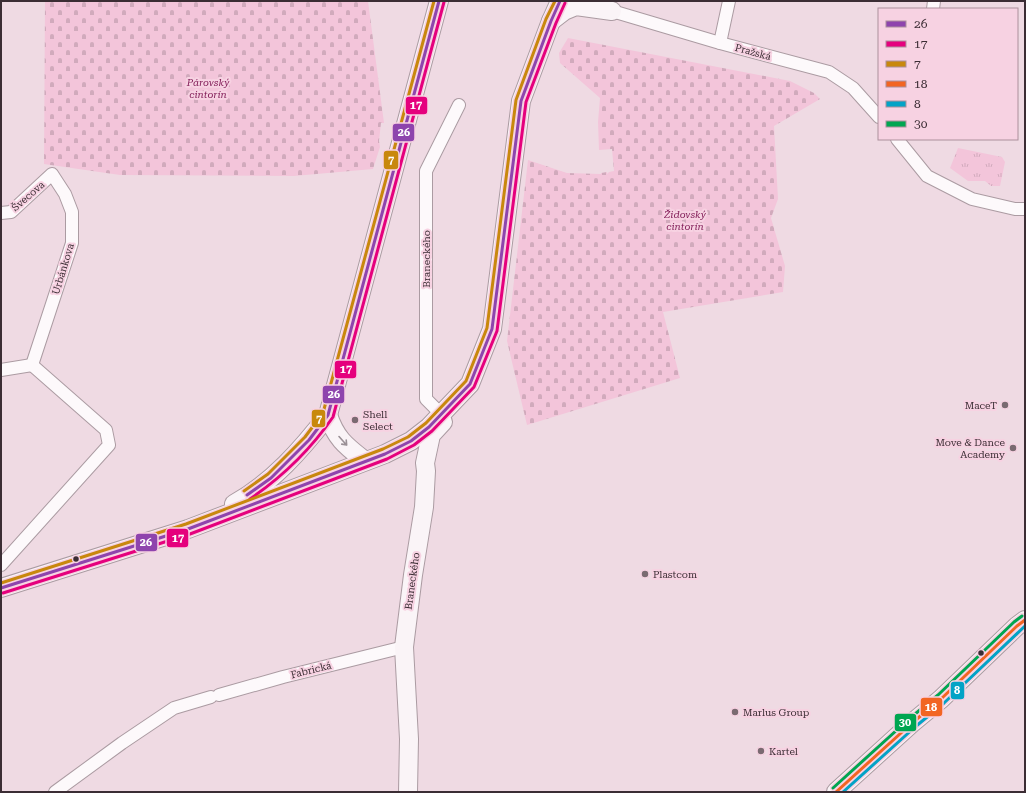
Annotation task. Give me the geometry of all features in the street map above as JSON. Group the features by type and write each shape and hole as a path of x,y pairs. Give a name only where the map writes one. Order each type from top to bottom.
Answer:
{"street":[{"path":"188,529 240,500 271,478 309,440 328,415 439,1"},
{"path":"1,577 48,574 188,529 385,454 411,441 429,427 470,384 492,329 521,101 551,20 560,1"},
{"path":"589,1 606,6"},
{"path":"720,43 729,1"},
{"path":"551,20 564,11 576,6 606,6"},
{"name":"Pražská","path":"606,6 720,43 829,72 853,88 878,116"},
{"name":"Braneckého","path":"441,414 426,399 426,171 459,105"},
{"path":"899,140 927,176 972,199 1025,209"},
{"name":"Švecova","path":"1,212 11,212 52,174"},
{"name":"Urbánkova","path":"32,365 72,243 72,212 65,194 52,174"},
{"path":"1,370 32,365 106,430 109,445 1,577"},
{"name":"Braneckého","path":"408,792 409,739 404,647 412,575 424,507 425,464 432,435 457,406 470,384"},
{"path":"328,415 333,429 343,443 365,461"},
{"path":"385,454 415,451 425,464"},
{"path":"836,792 912,723 941,699 1025,620"},
{"name":"Fabrická","path":"55,792 122,743 174,708 283,677 404,647"}],"green space":[{"name":"Párovský cintorín","path":"45,1 368,1 384,123 381,123 379,141 380,147 373,169 294,176 120,175 44,164"},
{"name":"Židovský cintorín","path":"568,38 790,81 814,93 820,99 774,126 778,199 771,218 785,266 783,292 663,312 680,378 527,425 507,341 528,160 567,173 601,174 607,172 607,174 614,171 612,149 599,150 598,122 600,98 560,63 559,53"},
{"path":"958,148 1002,157 1005,162 1000,186 991,186 985,181 968,181 950,168"}],"transit line":[{"name":"7","path":"244,491 268,474 305,437 323,413 434,1"},
{"name":"26","path":"247,495 271,478 309,440 328,415 439,1"},
{"name":"7","path":"1,583 186,524 383,449 408,437 426,423 466,381 487,328 516,100 546,19 555,1"},
{"name":"26","path":"1,588 188,529 385,454 411,441 429,427 470,384 492,329 521,101 560,1"},
{"name":"17","path":"250,499 285,472 306,451 333,417 444,2"},
{"name":"17","path":"3,593 190,534 387,459 414,445 432,431 474,387 497,331 526,102 565,3"},
{"name":"30","path":"833,788 909,719 938,695 1022,616"},
{"name":"18","path":"836,792 912,723 941,699 1025,620"},
{"name":"8","path":"843,792 944,703 1025,626"}],"place":[{"name":"MaceT","path":"1005,405"},
{"name":"Shell Select","path":"355,420"},
{"name":"Move & Dance Academy","path":"1013,448"},
{"name":"Plastcom","path":"645,574"},
{"name":"Marlus Group","path":"735,712"},
{"name":"Kartel","path":"761,751"}]}
